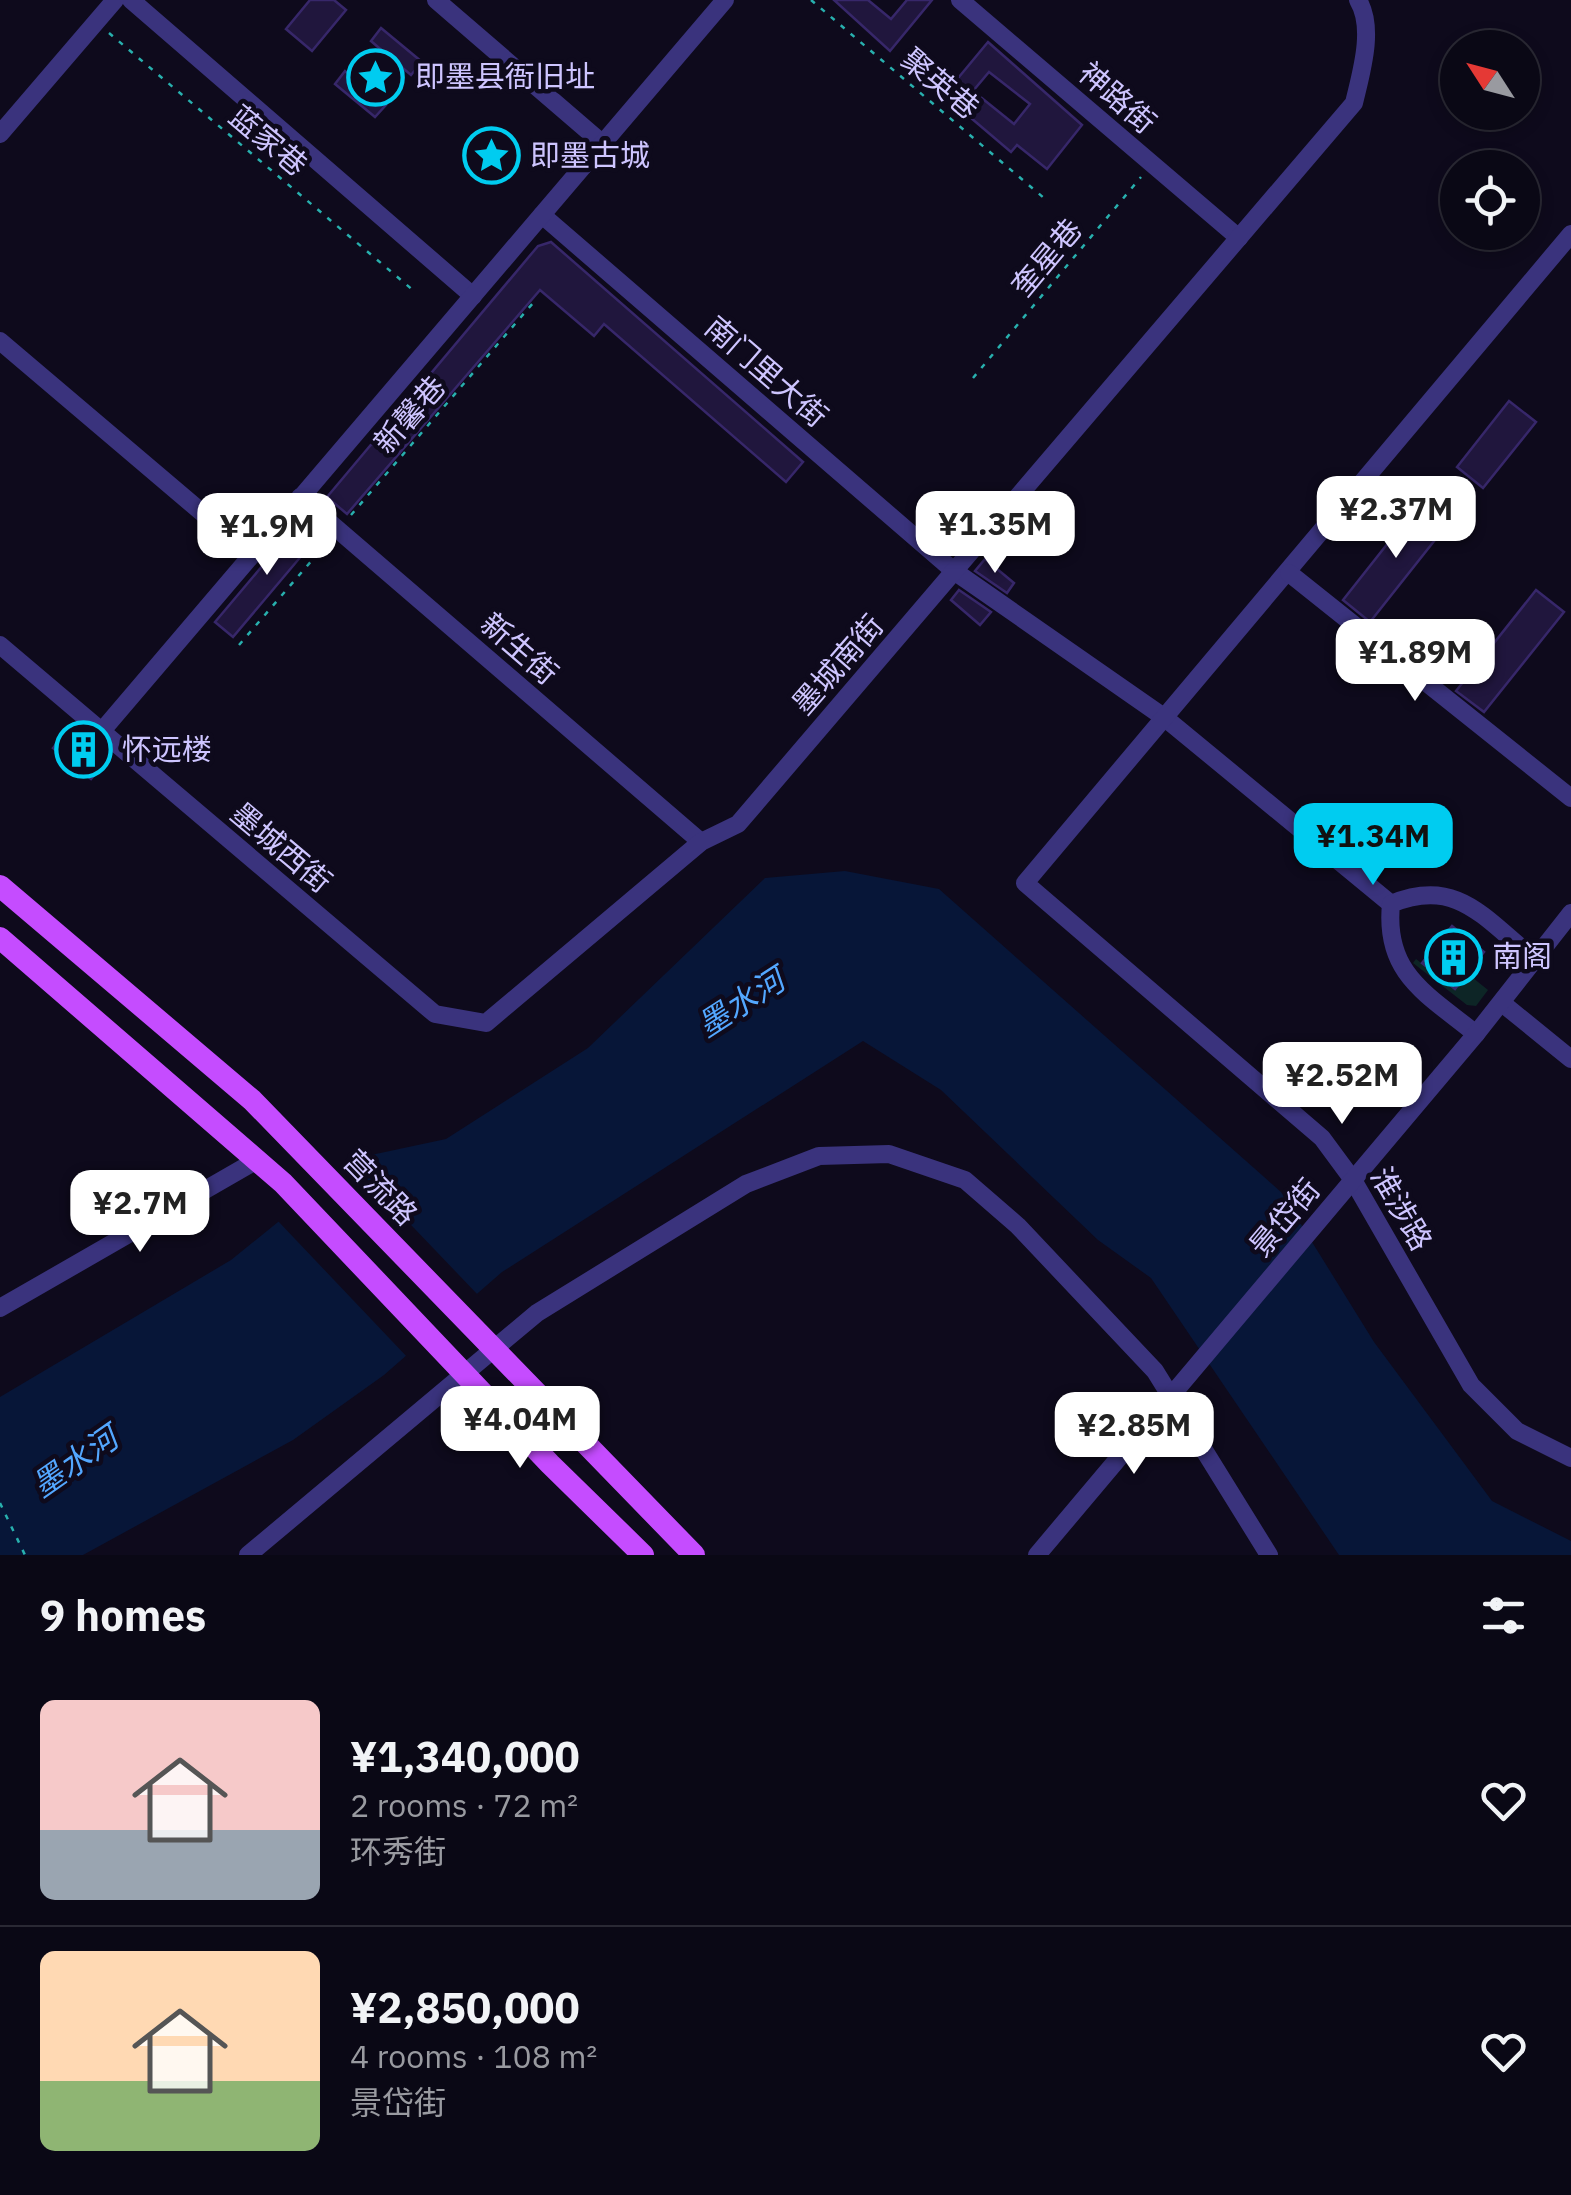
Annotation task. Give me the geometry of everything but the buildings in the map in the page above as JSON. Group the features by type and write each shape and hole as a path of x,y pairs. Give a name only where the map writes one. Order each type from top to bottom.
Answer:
{"main road":[{"name":"营流路","path":"0,886 252,1100 694,1555"},
{"path":"0,938 283,1183 643,1555"}],"street":[{"path":"0,134 115,0"},
{"path":"131,0 473,296"},
{"path":"436,0 602,143"},
{"path":"101,732 725,0"},
{"name":"神路街","path":"960,0 1239,238"},
{"name":"墨城南街","path":"436,1014 486,1023 701,842 738,824 1354,103 1364,55 1360,4"},
{"name":"南门里大街","path":"542,215 954,571 1164,718 1391,904"},
{"path":"1164,718 1571,234"},
{"path":"0,341 252,555"},
{"name":"新生街","path":"300,498 701,842"},
{"path":"1289,572 1571,798"},
{"name":"墨城西街","path":"0,645 436,1014"},
{"name":"淮涉路","path":"1164,718 1025,883 1322,1138 1353,1180 1471,1386 1517,1431 1571,1458"},
{"path":"1476,1034 1406,976 1392,951 1391,904 1415,894 1441,892 1464,903 1535,960"},
{"name":"景岱街","path":"1037,1555 1476,1034 1571,913"},
{"path":"1502,1002 1571,1059"},
{"path":"248,1555 491,1347 537,1313 746,1184 819,1156 890,1154 965,1180 1155,1371 1269,1555"},
{"path":"0,1308 257,1160"}],"path":[{"name":"聚英巷","path":"810,0 1044,198"},
{"name":"蓝家巷","path":"96,22 414,291"},
{"name":"奎星巷","path":"973,378 1152,164"},
{"name":"新馨巷","path":"239,645 533,303"},
{"path":"0,1503 25,1555"}],"green space":[{"path":"1416,959 1455,989 1468,974 1488,990 1476,1006 1467,1005 1413,963"}],"water":[{"name":"墨水河","path":"845,871 939,889 1281,1192 1374,1342 1492,1501 1571,1541 1571,1555 1339,1555 1151,1278 1098,1240 941,1090 863,1041 502,1272 384,1375 293,1440 83,1555 0,1555 0,1397 231,1260 357,1158 446,1139 588,1048 765,878"}],"pier":[{"path":"348,1159 479,1296 409,1359 277,1220"}],"place":[{"name":"即墨县衙旧址","path":"376,77"},
{"name":"即墨古城","path":"491,156"},
{"name":"怀远楼","path":"83,750"},
{"name":"南阁","path":"1453,957"}]}
